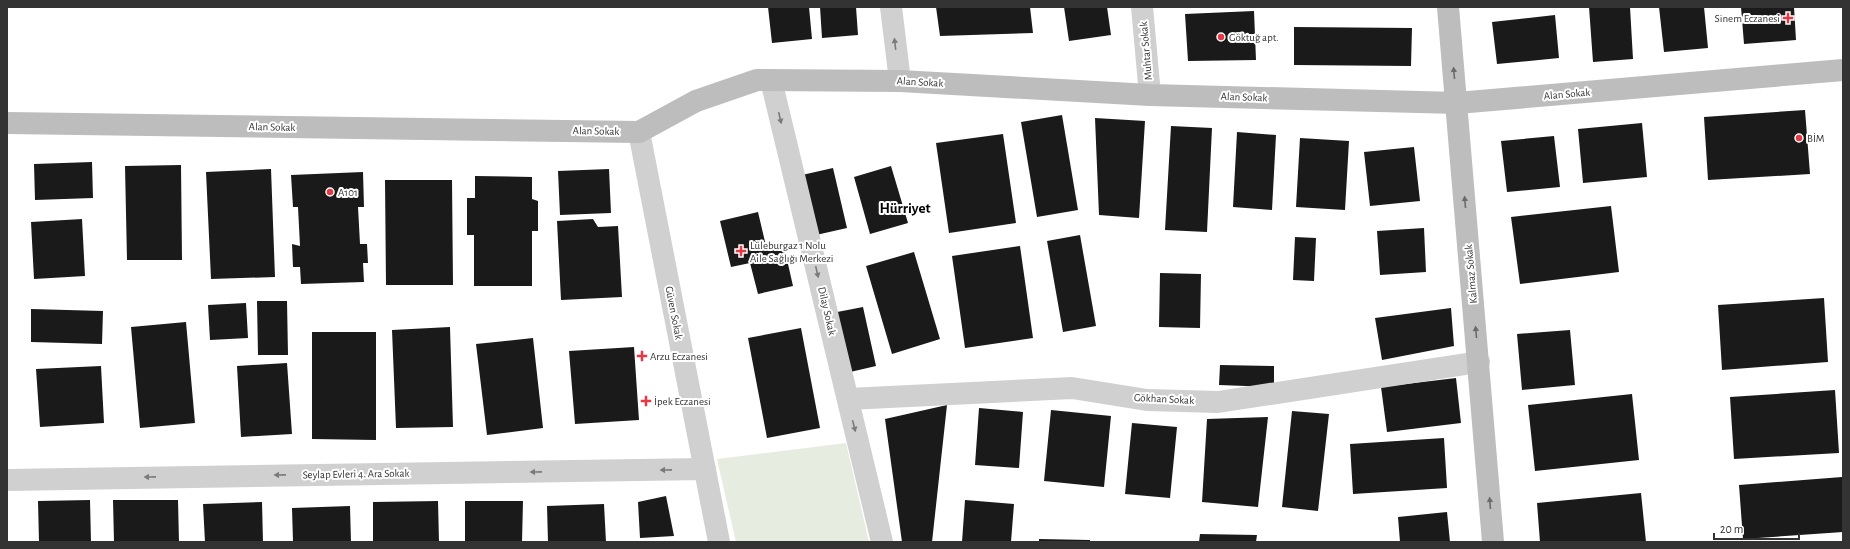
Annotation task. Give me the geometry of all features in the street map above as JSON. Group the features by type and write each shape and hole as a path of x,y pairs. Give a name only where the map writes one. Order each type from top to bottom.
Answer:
{"street":[{"path":"891,7 900,81"},
{"name":"Muhtar Sokak","path":"1142,7 1150,94"},
{"name":"Kalmaz Sokak","path":"1448,7 1493,542"},
{"name":"Alan Sokak","path":"7,123 639,132 696,101 757,80 900,81 1150,94 1457,103 1843,70"},
{"name":"Dilay Sokak","path":"771,80 882,542"},
{"name":"Güven Sokak","path":"639,132 719,542"},
{"name":"Gökhan Sokak","path":"848,399 1072,388 1147,400 1218,402 1478,362"},
{"name":"Seylap Evleri 4. Ara Sokak","path":"7,480 705,469"}],"shaded area":[{"path":"846,443 869,542 736,542 717,459"}],"building":[{"path":"768,7 809,7 812,39 772,43"},
{"path":"820,7 856,7 858,35 822,38"},
{"path":"936,7 1030,7 1033,33 940,36"},
{"path":"1064,7 1107,7 1111,35 1069,41"},
{"path":"1589,7 1630,7 1633,59 1593,62"},
{"path":"1659,7 1704,7 1708,48 1664,52"},
{"path":"1741,7 1794,7 1796,40 1744,44"},
{"name":"Göktuğ apt.","path":"1254,11 1256,60 1188,61 1185,14"},
{"path":"1555,15 1559,58 1497,64 1492,22"},
{"path":"1294,27 1412,28 1411,66 1294,65"},
{"path":"1805,110 1810,174 1708,180 1704,117"},
{"path":"1062,115 1078,210 1037,217 1021,122"},
{"path":"1095,118 1145,121 1139,218 1099,215"},
{"path":"1642,123 1647,177 1583,183 1578,129"},
{"path":"1171,126 1212,128 1207,232 1165,230"},
{"path":"1237,132 1276,135 1272,210 1233,207"},
{"path":"1003,134 1016,223 949,233 936,143"},
{"path":"1554,136 1560,187 1507,192 1501,141"},
{"path":"1300,138 1349,141 1345,210 1296,207"},
{"path":"1414,147 1420,201 1370,206 1364,152"},
{"path":"92,162 93,198 35,200 34,164"},
{"path":"181,165 182,260 127,260 125,166"},
{"path":"891,166 908,223 870,234 854,177"},
{"path":"833,168 847,228 816,235 802,175"},
{"path":"271,169 275,277 211,279 206,172"},
{"path":"609,169 611,213 560,215 558,171"},
{"path":"363,172 364,207 358,207 360,244 367,244 368,263 363,263 364,282 301,284 300,267 293,267 292,244 300,246 298,207 293,207 291,175"},
{"path":"475,176 532,177 532,199 538,201 538,231 532,231 532,286 474,286 474,235 467,235 467,198 475,198"},
{"path":"385,180 452,180 453,285 386,285"},
{"path":"1611,206 1619,272 1520,284 1511,217"},
{"path":"758,212 766,246 783,242 793,286 758,294 750,263 731,267 720,221"},
{"path":"82,219 85,276 34,279 31,222"},
{"path":"593,219 598,227 618,226 622,297 561,300 557,221"},
{"path":"1424,228 1426,272 1380,275 1377,231"},
{"path":"1080,235 1096,326 1063,332 1047,241"},
{"path":"1295,237 1316,238 1314,281 1293,280"},
{"path":"1020,246 1033,338 965,348 952,256"},
{"path":"914,252 940,339 892,354 866,266"},
{"path":"1160,273 1201,274 1200,328 1159,327"},
{"path":"1824,298 1828,362 1722,370 1718,305"},
{"path":"257,301 287,301 288,355 258,355"},
{"path":"246,303 248,338 210,340 208,305"},
{"path":"863,307 876,366 846,373 832,313"},
{"path":"1451,308 1454,346 1382,360 1375,318"},
{"path":"31,309 103,311 102,344 31,342"},
{"path":"186,322 195,423 140,428 131,327"},
{"path":"450,327 453,427 396,428 392,330"},
{"path":"801,328 820,428 767,438 748,338"},
{"path":"1570,330 1575,385 1522,390 1517,334"},
{"path":"312,332 376,332 376,440 312,439"},
{"path":"533,338 543,428 487,435 476,344"},
{"path":"634,347 639,420 575,424 569,351"},
{"path":"287,363 292,434 241,437 237,366"},
{"path":"1220,365 1274,366 1274,387 1219,385"},
{"path":"101,366 104,423 40,427 36,369"},
{"path":"1456,378 1461,423 1387,432 1381,387"},
{"path":"1835,390 1839,453 1734,459 1730,397"},
{"path":"1632,394 1639,460 1535,471 1528,405"},
{"path":"947,405 932,542 902,542 885,419"},
{"path":"979,408 1023,412 1019,468 975,465"},
{"path":"1051,410 1111,416 1104,487 1044,481"},
{"path":"1292,411 1329,414 1318,511 1282,507"},
{"path":"1268,417 1258,507 1202,502 1207,419"},
{"path":"1132,423 1177,427 1170,498 1125,494"},
{"path":"1444,438 1447,488 1353,494 1350,444"},
{"path":"1842,477 1843,532 1743,539 1739,485"},
{"path":"1641,493 1646,542 1540,542 1537,503"},
{"path":"666,496 674,536 640,538 638,502"},
{"path":"90,500 91,542 39,542 38,501"},
{"path":"113,500 178,500 179,542 114,542"},
{"path":"965,500 1014,504 1011,542 962,542"},
{"path":"438,501 439,542 373,542 373,502"},
{"path":"465,501 523,501 522,542 465,542"},
{"path":"262,502 263,542 205,542 203,504"},
{"path":"604,504 606,542 548,542 547,506"},
{"path":"350,506 351,542 293,542 292,508"},
{"path":"1447,512 1450,542 1400,542 1398,517"},
{"path":"1200,534 1257,535 1256,542 1199,542"},
{"path":"1039,539 1090,540 1090,542 1039,542"}],"place":[{"name":"Sinem Eczanesi","path":"1788,18"},
{"name":"Göktuğ apt.","path":"1221,37"},
{"name":"BİM","path":"1799,138"},
{"name":"A101","path":"330,192"},
{"name":"Lüleburgaz 1 Nolu Aile Sağlığı Merkezi","path":"741,251"},
{"name":"Arzu Eczanesi","path":"642,356"},
{"name":"İpek Eczanesi","path":"646,401"}],"district":[{"name":"Hürriyet","path":"905,208"}]}
